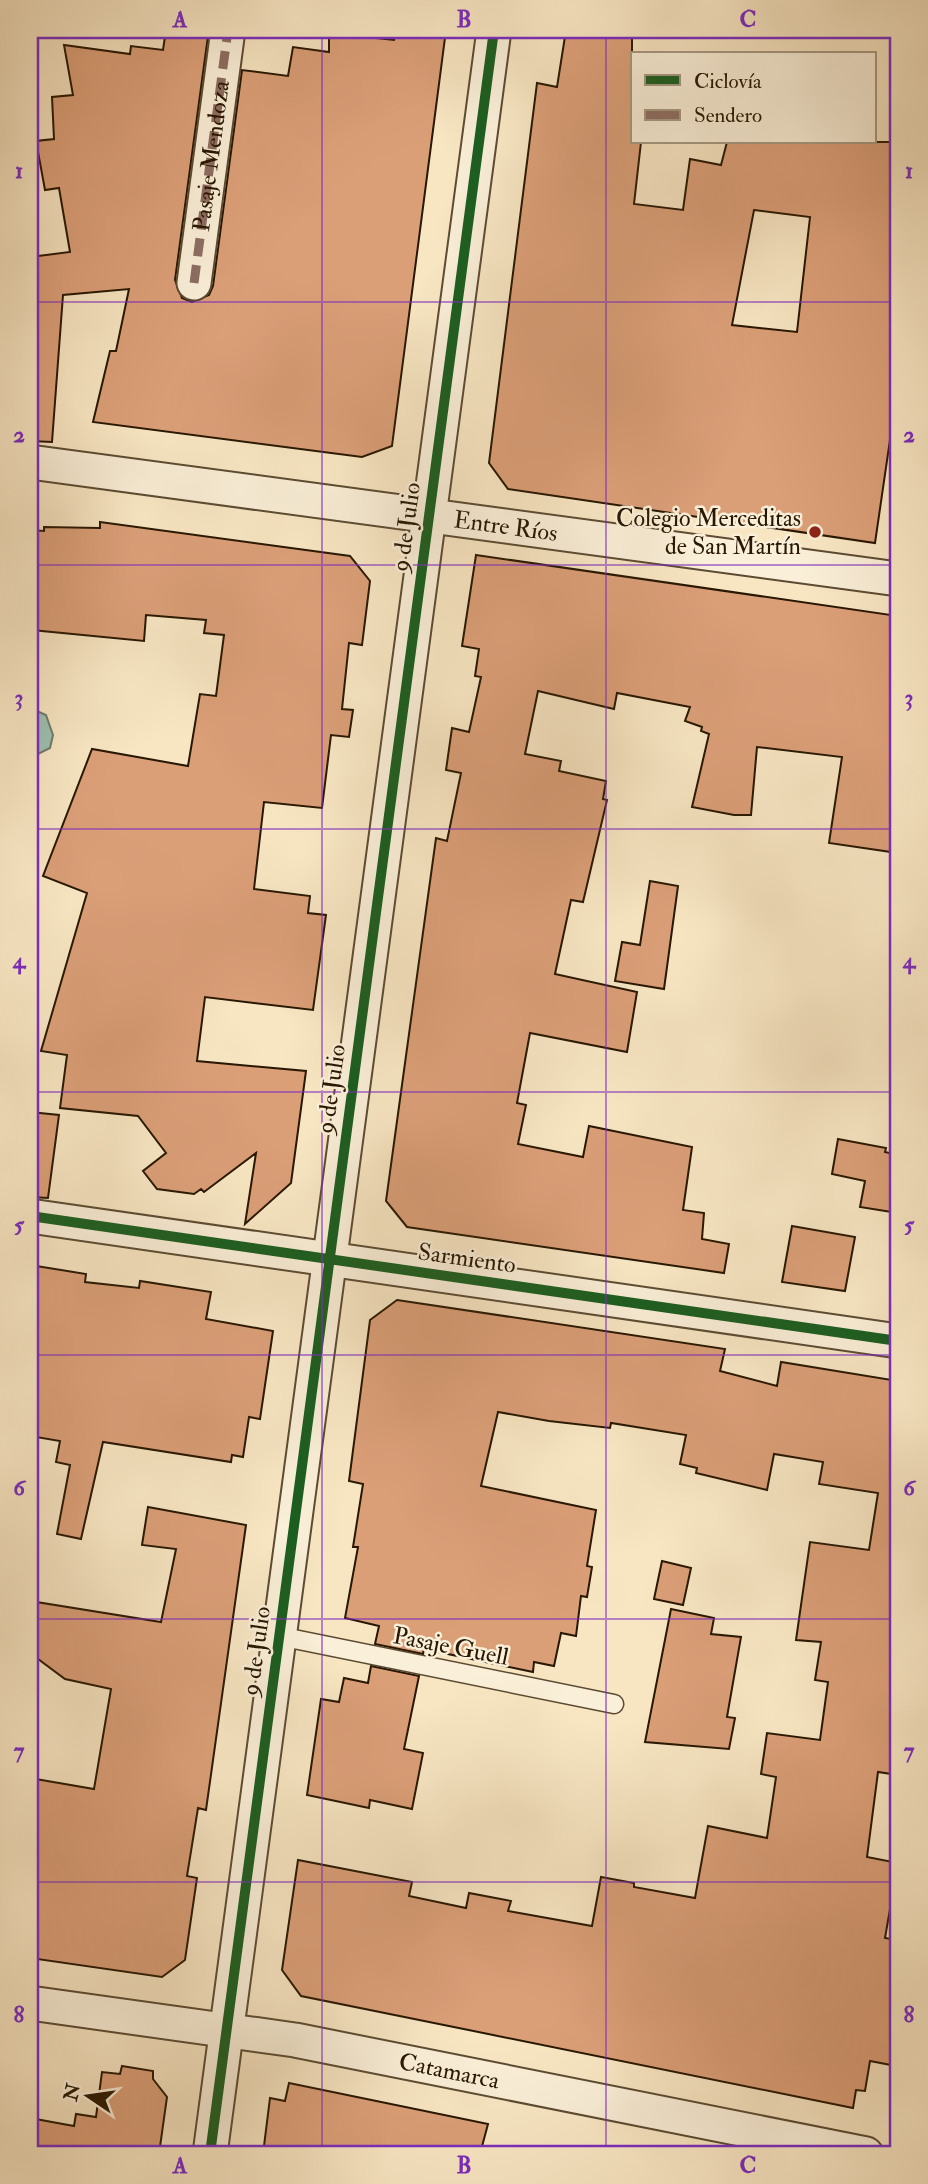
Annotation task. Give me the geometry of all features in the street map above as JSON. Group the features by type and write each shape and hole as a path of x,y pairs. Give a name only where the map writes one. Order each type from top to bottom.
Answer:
{"street":[{"name":"Pasaje Mendoza","path":"194,283 228,30"},
{"name":"9 de Julio","path":"210,2154 494,30"},
{"name":"Entre Ríos","path":"30,462 898,579"},
{"name":"Sarmiento","path":"30,1216 898,1341"},
{"name":"Catamarca","path":"30,2003 295,2040 866,2154"}],"lane":[{"name":"Pasaje Guell","path":"279,1636 614,1704"}],"shaded area":[{"path":"30,708 46,715 53,735 50,748 38,754 30,751"}],"building":[{"path":"166,30 208,36 175,280 182,298 192,302 209,295 213,286 242,70 288,76 293,47 329,52 329,33 394,40 395,35 409,37 409,30 446,30 392,446 362,457 93,422 110,351 116,351 129,289 63,295 52,442 30,441 30,257 70,252 59,188 45,190 36,141 54,139 52,97 73,95 64,45 130,54 131,46 163,50"},
{"path":"566,30 632,30 631,144 641,144 634,204 683,210 690,159 721,165 726,144 898,142 898,351 890,440 875,543 508,489 489,463 537,83 557,87","holes":["754,210 810,217 797,332 732,325"]},
{"path":"100,522 350,556 370,581 362,645 349,643 342,709 353,710 349,737 331,735 322,808 264,802 254,889 310,896 308,913 326,915 313,1010 205,997 197,1061 306,1071 291,1183 245,1224 256,1153 204,1192 201,1189 194,1194 157,1189 143,1171 166,1153 138,1116 60,1108 67,1055 41,1051 87,893 43,876 92,749 188,766 200,694 216,696 224,635 204,633 206,620 146,615 144,641 32,630 30,530 44,531 44,527 100,528"},
{"path":"476,555 898,616 898,853 829,843 842,757 757,747 751,815 734,815 692,807 709,734 701,731 702,727 685,721 690,707 617,693 614,709 538,691 525,754 561,761 559,771 606,781 603,799 607,800 583,902 571,900 555,974 637,992 627,1052 530,1033 517,1103 526,1105 518,1144 583,1157 589,1126 692,1147 683,1210 704,1213 702,1239 729,1244 724,1273 407,1227 386,1201 436,838 447,841 461,773 446,770 452,728 469,732 481,677 475,676 479,649 462,646"},
{"path":"650,881 678,886 664,989 615,981 622,942 640,945"},
{"path":"30,1112 59,1115 48,1198 30,1197"},
{"path":"838,1139 886,1148 885,1152 898,1155 898,1213 860,1207 865,1181 832,1174"},
{"path":"792,1226 855,1237 845,1291 782,1282"},
{"path":"30,1265 86,1274 85,1282 139,1288 140,1281 211,1292 206,1319 273,1331 260,1419 249,1417 243,1457 232,1455 231,1462 103,1442 81,1539 57,1534 70,1465 56,1462 60,1441 30,1436"},
{"path":"397,1300 725,1349 720,1371 777,1386 781,1362 898,1381 898,1775 878,1772 867,1857 898,1863 885,1938 898,1940 898,2018 891,2065 870,2061 865,2091 856,2090 853,2108 301,1996 282,1970 298,1860 412,1882 409,1896 466,1908 469,1893 511,1901 508,1911 592,1926 601,1877 634,1883 634,1887 695,1898 708,1826 767,1838 776,1777 761,1774 767,1733 820,1740 828,1682 815,1680 821,1642 796,1640 810,1542 869,1550 878,1493 819,1484 823,1462 774,1454 767,1490 696,1473 697,1468 680,1464 686,1435 611,1423 610,1428 498,1412 481,1486 596,1510 587,1566 592,1567 587,1597 581,1596 576,1636 561,1633 554,1666 534,1662 533,1672 424,1649 423,1654 375,1644 379,1626 345,1618 358,1547 353,1547 363,1484 349,1481 370,1320"},
{"path":"148,1507 246,1525 206,1810 198,1808 187,1876 197,1878 185,1960 162,1977 30,1958 30,1913 38,1859 30,1858 30,1778 94,1789 111,1689 65,1679 30,1653 30,1601 161,1622 176,1549 142,1545"},
{"path":"662,1561 691,1568 683,1605 654,1599"},
{"path":"671,1609 714,1618 711,1634 741,1637 727,1717 735,1718 729,1749 645,1742"},
{"path":"371,1666 419,1676 404,1749 423,1753 412,1809 370,1800 369,1808 307,1795 321,1699 339,1702 344,1678 368,1683"},
{"path":"122,2066 153,2071 153,2079 167,2097 159,2154 30,2154 30,2118 74,2126 76,2114 96,2117 102,2072 120,2074"},
{"path":"289,2083 488,2124 480,2154 263,2154 270,2098 285,2101"}],"marked path":[{"path":"194,283 228,30"}],"cycle path":[{"path":"210,2154 494,30"},
{"path":"30,1216 898,1341"}],"place":[{"name":"Colegio Merceditas de San Martín","path":"815,532"}]}
